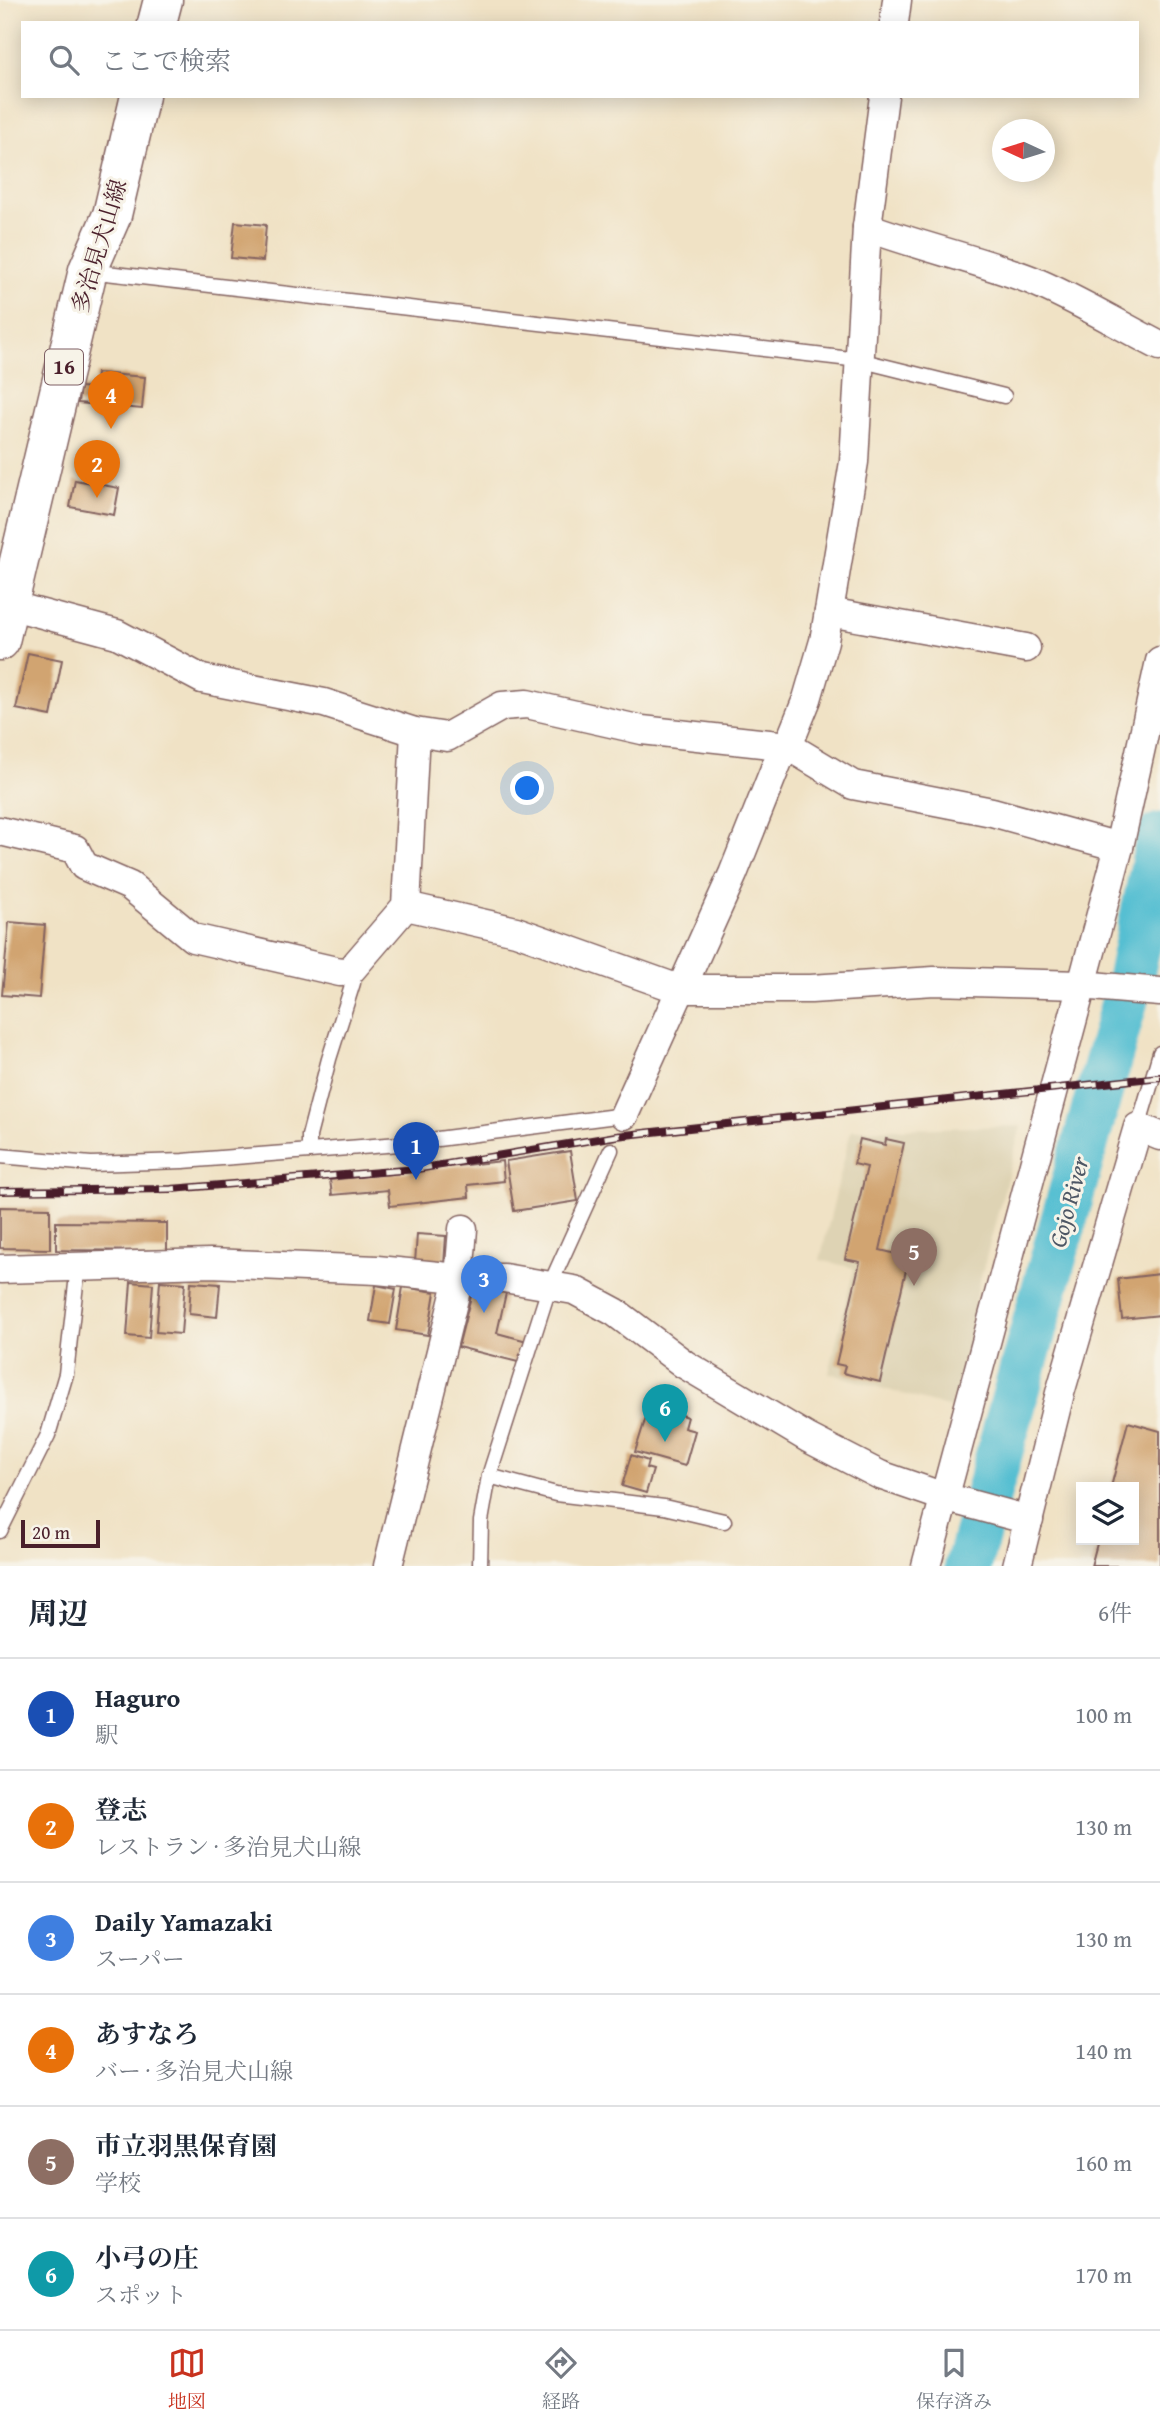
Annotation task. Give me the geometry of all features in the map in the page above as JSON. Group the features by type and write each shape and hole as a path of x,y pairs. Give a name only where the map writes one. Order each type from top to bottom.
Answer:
{"main road":[{"path":"158,21 163,0"},
{"name":"多治見犬山線","path":"2,632 88,271 112,215 140,98"}],"street":[{"path":"894,21 897,0"},
{"path":"624,1115 733,874 778,761 788,746 807,699 824,641 854,462 867,228 884,98"},
{"path":"867,228 952,253 1032,281 1160,345"},
{"path":"829,612 1026,648"},
{"path":"2,632 117,634 202,679 324,703 415,732 447,737 502,706 527,704 642,730 788,746 853,785 992,812 1119,847"},
{"path":"926,1566 950,1498 1087,986 1160,661"},
{"path":"0,831 75,849 84,866 130,886 193,938 340,972 350,971 406,906 415,732"},
{"path":"406,906 516,931 680,989 811,989 934,981 1087,986 1160,992"},
{"path":"1017,1566 1060,1393 1149,1132"},
{"path":"388,1566 459,1278 463,1229"},
{"path":"0,1269 210,1263 377,1270 459,1278 504,1278 574,1290 615,1312 684,1364 808,1438 880,1475 1029,1520"}],"lane":[{"path":"88,271 859,360 1004,396"},
{"path":"309,1151 309,1136 329,1059 353,983 350,971"},
{"path":"1149,1132 1160,1053"},
{"path":"0,1156 91,1164 183,1161 399,1144 624,1115"},
{"path":"480,1566 481,1521 489,1476 550,1285 611,1150"},
{"path":"0,1531 48,1435 66,1374 78,1266"},
{"path":"489,1476 556,1494 664,1507 724,1521"}],"shaded area":[{"path":"1021,1126 974,1303 989,1307 961,1411 829,1373 854,1268 820,1260 851,1130"}],"building":[{"path":"235,222 266,225 263,261 231,258"},
{"path":"97,373 145,377 142,409 78,403 80,387 96,388"},
{"path":"75,480 119,488 114,515 70,507"},
{"path":"28,653 62,660 51,716 16,709"},
{"path":"9,922 45,925 39,998 2,995"},
{"path":"860,1139 885,1145 886,1139 904,1143 880,1250 909,1257 880,1382 843,1373 845,1366 836,1364 860,1262 845,1259 867,1167 854,1164"},
{"path":"570,1151 578,1201 514,1211 506,1161"},
{"path":"502,1161 504,1181 468,1185 469,1197 390,1206 388,1190 332,1195 330,1180"},
{"path":"0,1207 50,1208 50,1249 0,1248"},
{"path":"56,1222 167,1223 167,1251 56,1250"},
{"path":"417,1234 446,1236 444,1265 415,1263"},
{"path":"1160,1274 1160,1315 1122,1319 1118,1279"},
{"path":"160,1281 185,1283 181,1334 156,1332"},
{"path":"131,1282 153,1284 149,1338 127,1336"},
{"path":"191,1282 220,1284 217,1317 189,1314"},
{"path":"376,1285 396,1289 390,1324 370,1321"},
{"path":"474,1285 506,1293 497,1333 527,1341 522,1363 458,1347"},
{"path":"403,1287 435,1292 428,1335 396,1330"},
{"path":"659,1408 687,1417 684,1428 695,1431 685,1466 635,1452 646,1417 656,1420"},
{"path":"1128,1422 1160,1431 1159,1566 1091,1566 1097,1545 1139,1545 1139,1482 1112,1482"},
{"path":"631,1455 648,1461 646,1468 653,1470 646,1493 622,1486"}],"waterway":[{"name":"Gojo River","path":"968,1566 1128,989 1160,836"}],"railway":[{"path":"0,1191 171,1189 417,1169 616,1136 1160,1077"}],"place":[{"name":"あすなろ","path":"111,429"},
{"name":"登志","path":"97,498"},
{"name":"Haguro","path":"416,1180"},
{"name":"市立羽黒保育園","path":"914,1286"},
{"name":"Daily Yamazaki","path":"484,1313"},
{"name":"小弓の庄","path":"665,1442"}]}
